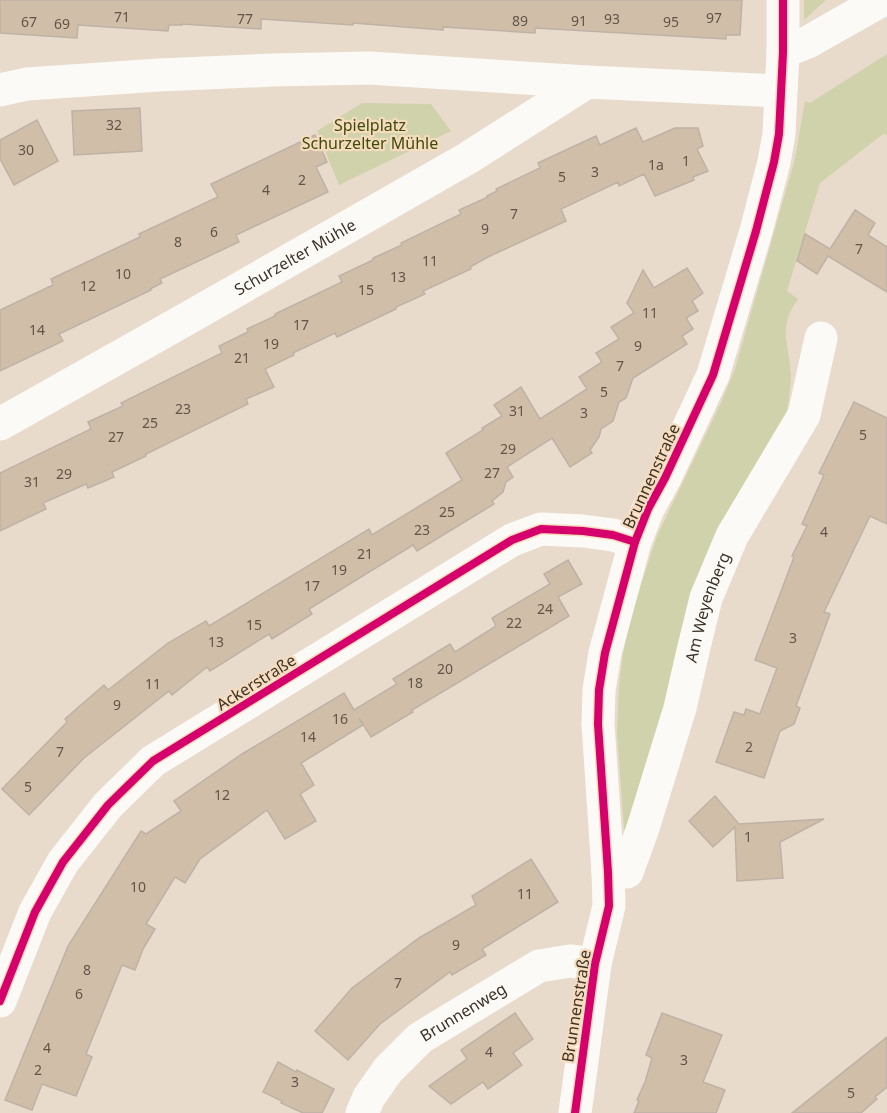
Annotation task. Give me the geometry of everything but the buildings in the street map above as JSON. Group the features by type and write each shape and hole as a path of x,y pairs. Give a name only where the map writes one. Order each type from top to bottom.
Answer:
{"street":[{"name":"Brunnenstraße","path":"575,1113 595,964 609,906 598,724 599,690 605,653 635,542 648,508 713,375 742,283 774,162 779,134 783,0"},
{"path":"783,52 808,42 882,0"},
{"path":"0,90 27,84 159,75 357,68 780,91"},
{"name":"Schurzelter Mühle","path":"0,424 468,158 587,82"},
{"name":"Am Weyenberg","path":"608,872 627,872 680,708 706,598 732,536 804,415 821,338"},
{"name":"Ackerstraße","path":"0,1001 35,912 63,862 108,805 153,761 512,540 541,529 613,535 635,542"},
{"name":"Brunnenweg","path":"362,1113 369,1097 388,1070 420,1038 538,966 570,961 595,964"}],"green space":[{"path":"804,0 826,0 804,20"},
{"path":"887,54 887,135 883,134 820,183 787,291 798,299 786,328 791,375 786,417 625,842 617,732 619,686 623,653 633,609 657,536 735,369 795,159 805,101 810,103"},
{"name":"Spielplatz Schurzelter Mühle","path":"362,103 431,104 451,131 339,185 317,131"}],"cycle path":[{"path":"575,1113 595,964 609,906 598,724 599,690 605,653 635,542 648,509 713,375 756,231 779,134 783,0"},
{"path":"0,1001 35,912 63,862 108,805 153,761 512,540 541,529 613,535 635,542"}]}
